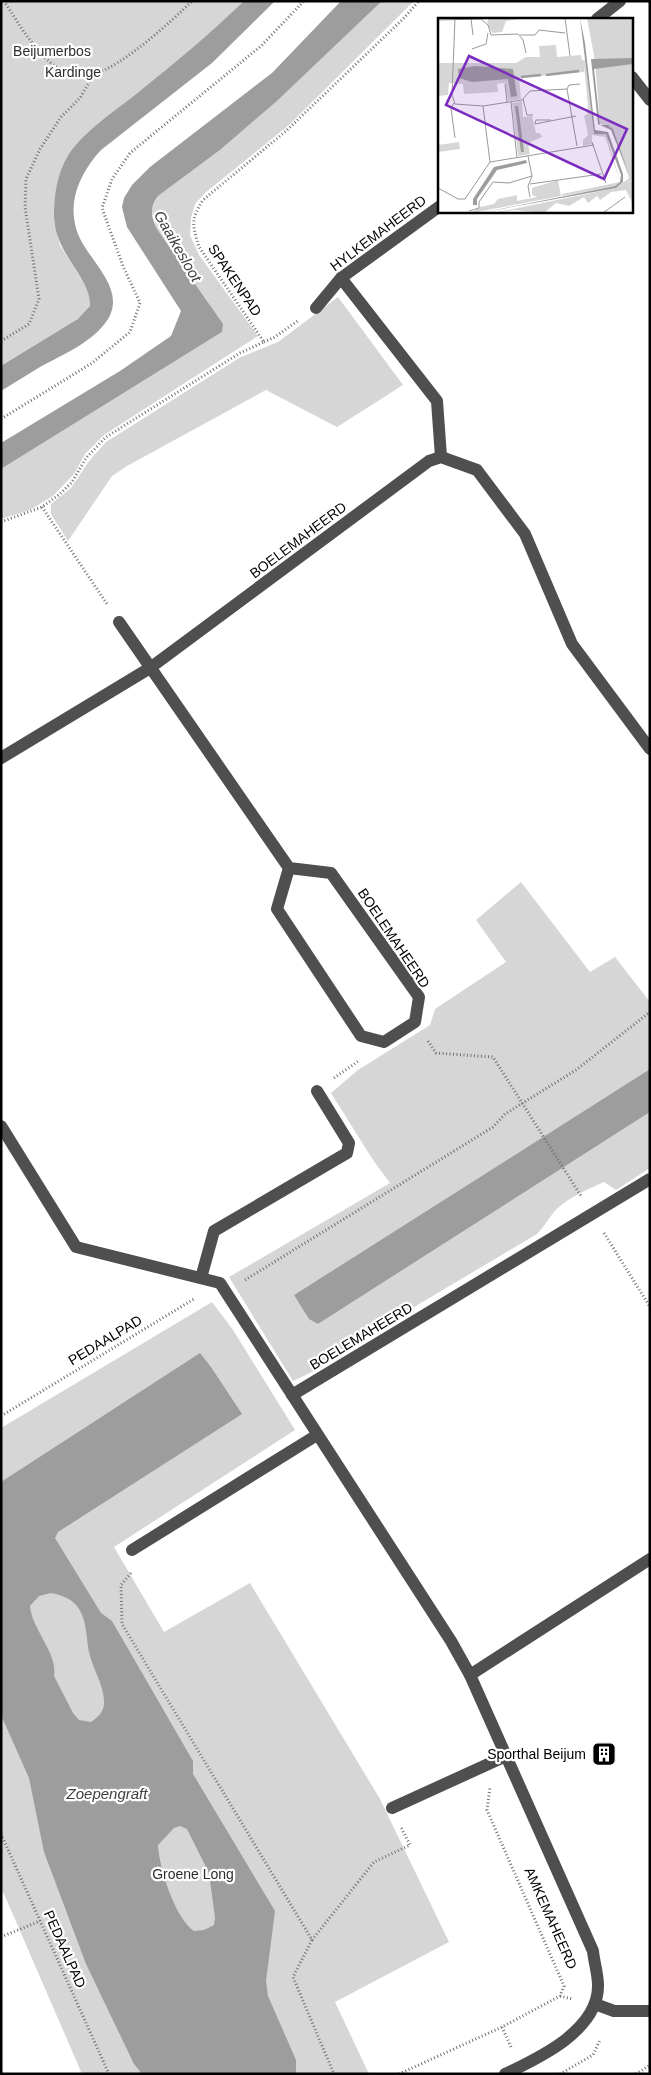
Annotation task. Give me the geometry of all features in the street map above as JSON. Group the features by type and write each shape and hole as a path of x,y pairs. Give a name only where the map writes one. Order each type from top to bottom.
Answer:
{"street":[{"path":"598,18 620,1"},
{"path":"634,80 650,100"},
{"name":"HYLKEMAHEERD","path":"316,308 341,278 438,207"},
{"path":"341,278 437,401 441,457 477,470 526,534 572,644 650,749"},
{"name":"BOELEMAHEERD","path":"1,758 150,668 430,461 441,457"},
{"path":"119,622 289,868 277,909 361,1036 384,1042 414,1022"},
{"name":"BOELEMAHEERD","path":"289,868 331,873 419,997 414,1022"},
{"path":"201,1278 214,1231 347,1153 349,1143 317,1091"},
{"path":"1,1126 76,1247 201,1278 222,1287 451,1641 470,1676 650,1559"},
{"name":"BOELEMAHEERD","path":"292,1395 650,1179"},
{"path":"132,1550 317,1435"},
{"name":"AMKEMAHEERD","path":"470,1676 593,1951 598,1986 595,2004 578,2029 557,2047 522,2070 505,2074"},
{"path":"392,1808 506,1756"},
{"path":"595,2004 614,2011 650,2011"}],"path":[{"path":"4,1 32,42 48,60 66,73 79,75 94,74 120,62 192,1"},
{"path":"1,419 92,363 130,332 140,303 123,266 102,208 112,179 130,153 261,46 304,1"},
{"name":"SPAKENPAD","path":"264,342 199,247 194,231 194,214 203,200 286,131 403,19 419,1"},
{"path":"1,341 30,324 39,300 25,207 26,179 40,149 61,117 80,98 94,74"},
{"path":"1,522 42,507 60,494 72,482 86,458 106,437 240,353 275,338 316,308"},
{"path":"42,507 119,622"},
{"name":"PEDAALPAD","path":"1,1416 493,1127 505,1114 576,1070 650,1012"},
{"path":"414,1022 436,1052 493,1057 650,1307"},
{"path":"317,1091 384,1042"},
{"path":"121,1585 122,1624 312,1940"},
{"name":"AMKEMAHEERD","path":"399,2074 502,2027 560,1996 564,1986 487,1810 494,1762"},
{"path":"334,2074 292,1977 312,1940 374,1862 410,1846 392,1808"},
{"name":"PEDAALPAD","path":"1,1834 109,2074"},
{"path":"1,1937 40,1921"},
{"path":"636,2074 650,2065"}],"green space":[{"name":"Kardinge","path":"1,1 244,1 204,40 183,57 55,199 54,224 60,245 88,290 90,306 85,313 63,330 1,369"},
{"path":"382,1 414,1 289,125 205,193 195,204 191,218 190,235 199,255 258,336 104,435 85,454 74,474 53,496 30,510 1,519 1,469 222,332 208,302 157,229 151,210 158,196 220,150 277,101"},
{"path":"338,297 403,385 337,427 266,390 112,476 68,541 51,514 51,504 71,488 89,461 106,442 239,358 278,342"},
{"path":"521,882 590,972 615,957 650,1002 650,1069 294,1295 318,1324 650,1112 650,1168 616,1190 604,1182 571,1198 554,1212 537,1234 372,1332 316,1370 293,1381 229,1277 390,1183 373,1160 331,1093 358,1070 430,1025 435,1009 506,962 476,920"},
{"name":"Groene Long","path":"212,1302 233,1330 295,1430 114,1547 164,1632 250,1583 380,1799 449,1942 335,2002 369,2074 82,2074 1,1887 1,1428"}],"water":[{"path":"244,1 275,1 212,63 101,150 81,179 74,200 75,222 83,245 105,276 110,287 113,299 112,310 106,322 84,342 1,391 1,366 78,319 90,306 85,286 60,242 54,216 59,176 69,154 102,120 180,58"},
{"path":"341,1 382,1 277,101 220,150 158,196 153,205 152,216 157,229 223,324 222,332 1,469 1,443 120,371 171,336 181,311 127,227 122,207 124,198 132,185 150,167 272,73"},
{"path":"650,1069 650,1112 318,1324 309,1319 294,1295"},
{"name":"Zoepengraft","path":"200,1353 242,1414 58,1532 55,1538 101,1613 112,1621 193,1761 193,1774 275,1911 266,1981 268,1996 296,2060 296,2074 142,2074 134,2064 86,1964 44,1852 29,1778 1,1715 1,1482","holes":["51,1593 72,1602 79,1609 84,1620 89,1652 104,1697 101,1712 91,1722 79,1720 73,1713 54,1676 54,1667 49,1650 32,1615 30,1606 39,1596","180,1826 187,1829 209,1873 215,1918 214,1925 204,1930 194,1931 180,1915 169,1892 161,1866 158,1845 174,1828"]}],"place":[{"name":"Sporthal Beijum","path":"604,1754"}],"park label":[{"name":"Beijumerbos","path":"52,51"}],"water label":[{"name":"Gaaikesloot","path":"178,246"}]}
